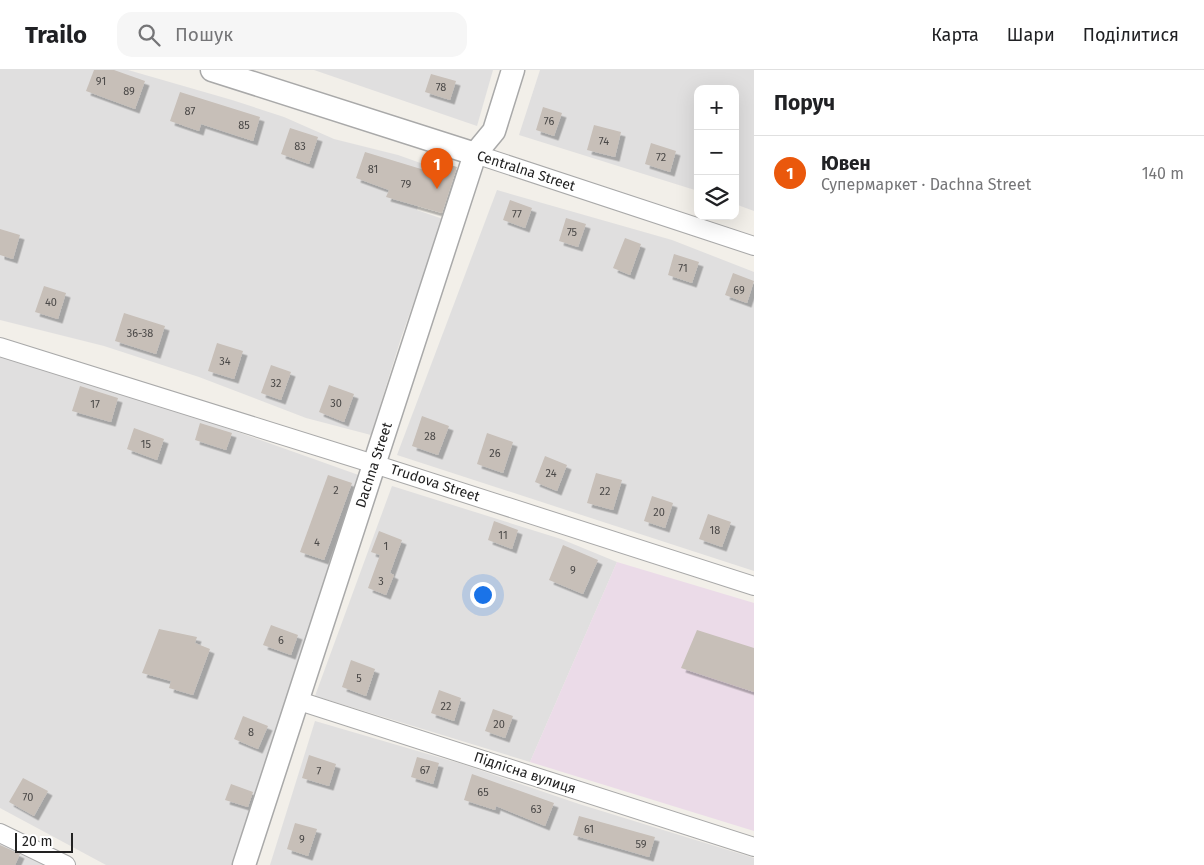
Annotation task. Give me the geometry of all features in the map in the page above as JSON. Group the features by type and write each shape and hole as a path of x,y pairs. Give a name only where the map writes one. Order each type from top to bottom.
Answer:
{"street":[{"name":"Centralna Street","path":"212,70 754,246"},
{"name":"Dachna Street","path":"244,865 296,700 475,154 494,131 513,70"},
{"name":"Trudova Street","path":"0,347 754,586"},
{"name":"Підлісна вулиця","path":"296,700 754,847"},
{"path":"0,833 66,865"}],"shaded area":[{"path":"0,70 128,70 284,117 334,139 398,155 429,166 417,210 443,219 401,338 371,435 306,418 199,377 104,346 0,320"},
{"path":"314,70 493,70 477,126"},
{"path":"540,70 754,70 754,211 739,205 739,85 694,85 694,190 519,135"},
{"path":"497,190 672,240 754,272 754,571 397,455"},
{"path":"0,353 137,396 367,478 296,665 238,865 106,865 0,808"},
{"path":"392,486 561,539 617,562 530,762 315,696"},
{"path":"617,562 754,603 754,831 530,762"},
{"path":"315,721 462,764 579,804 754,858 754,865 270,865"},
{"path":"0,841 46,865 0,865"}],"building":[{"path":"94,70 114,70 145,81 135,109 86,91"},
{"path":"431,74 456,81 450,100 425,92"},
{"path":"180,92 260,117 253,141 201,124 199,131 170,121"},
{"path":"543,107 562,113 554,136 536,130"},
{"path":"594,125 621,132 615,157 587,150"},
{"path":"290,128 318,137 309,164 281,154"},
{"path":"651,143 676,151 670,172 645,164"},
{"path":"365,152 431,172 435,160 457,167 442,213 386,197 389,190 356,178"},
{"path":"510,200 532,208 525,228 503,220"},
{"path":"566,218 586,224 578,247 559,241"},
{"path":"0,229 20,235 13,259 0,255"},
{"path":"625,238 641,244 630,275 613,268"},
{"path":"674,254 699,262 692,283 668,275"},
{"path":"733,273 754,281 747,303 725,295"},
{"path":"44,286 66,293 58,319 35,312"},
{"path":"124,313 165,326 156,354 115,341"},
{"path":"217,343 243,351 234,379 208,371"},
{"path":"271,365 291,372 281,400 261,393"},
{"path":"329,385 354,394 344,422 319,412"},
{"path":"80,386 118,398 111,422 72,411"},
{"path":"422,416 449,426 438,455 412,446"},
{"path":"200,423 232,433 226,450 195,440"},
{"path":"134,428 164,439 157,460 127,449"},
{"path":"487,433 513,442 503,473 477,464"},
{"path":"545,456 567,465 557,491 535,482"},
{"path":"596,473 622,480 613,510 587,503"},
{"path":"328,475 352,483 324,560 300,552"},
{"path":"652,496 673,503 665,528 644,521"},
{"path":"708,514 731,522 722,547 699,539"},
{"path":"494,521 518,530 512,549 488,540"},
{"path":"379,531 402,540 390,573 394,575 386,595 368,588 380,555 371,552"},
{"path":"563,545 598,560 583,594 549,580"},
{"path":"271,625 298,635 291,655 263,645"},
{"path":"159,629 197,637 195,643 210,649 193,695 169,688 171,681 142,673"},
{"path":"697,630 754,648 754,692 681,668"},
{"path":"351,660 375,669 366,696 342,687"},
{"path":"439,690 461,698 454,721 431,713"},
{"path":"493,709 513,716 505,738 485,731"},
{"path":"243,716 268,726 258,749 234,739"},
{"path":"309,755 336,764 329,786 302,778"},
{"path":"417,757 439,763 433,784 411,777"},
{"path":"472,774 554,803 545,826 496,806 495,810 464,800"},
{"path":"23,778 48,791 34,816 9,802"},
{"path":"231,784 253,792 248,807 225,800"},
{"path":"579,816 655,837 649,857 573,835"},
{"path":"295,823 317,829 308,856 287,849"},
{"path":"0,845 20,854 15,865 0,865"}],"place":[{"name":"Ювен","path":"437,189"}]}
